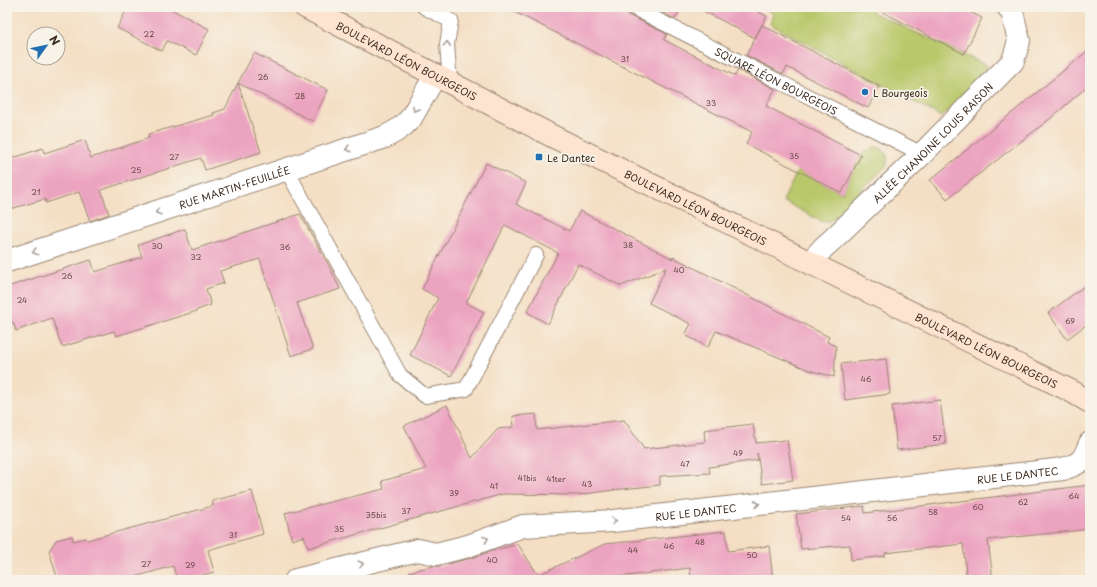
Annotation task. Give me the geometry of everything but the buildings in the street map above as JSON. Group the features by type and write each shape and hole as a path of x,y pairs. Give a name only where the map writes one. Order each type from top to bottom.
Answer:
{"main road":[{"name":"BOULEVARD LÉON BOURGEOIS","path":"304,7 563,141 1071,391 1090,402"}],"street":[{"name":"ALLÉE CHANOINE LOUIS RAISON","path":"810,263 823,248 922,154 1013,62 1019,42 1012,12 1008,7"},
{"name":"RUE MARTIN-FEUILLÉE","path":"7,261 385,137 403,126 411,118 442,79"},
{"name":"RUE LE DANTEC","path":"296,580 418,550 436,554 468,546 523,526 613,521 1063,469 1077,464 1084,458 1090,443"}],"lane":[{"path":"424,7 451,21 446,44 442,79"},
{"name":"SQUARE LÉON BOURGEOIS","path":"632,7 922,154"},
{"path":"286,169 400,375 425,396 466,389 536,255"}],"green space":[{"path":"761,7 873,7 872,12 988,66 942,117 770,24 773,13"},
{"path":"874,147 878,147 886,153 886,166 832,220 826,222 821,221 783,201 798,170 842,193 861,155"}],"place":[{"name":"L Bourgeois","path":"865,92"},
{"name":"Le Dantec","path":"539,157"}]}
